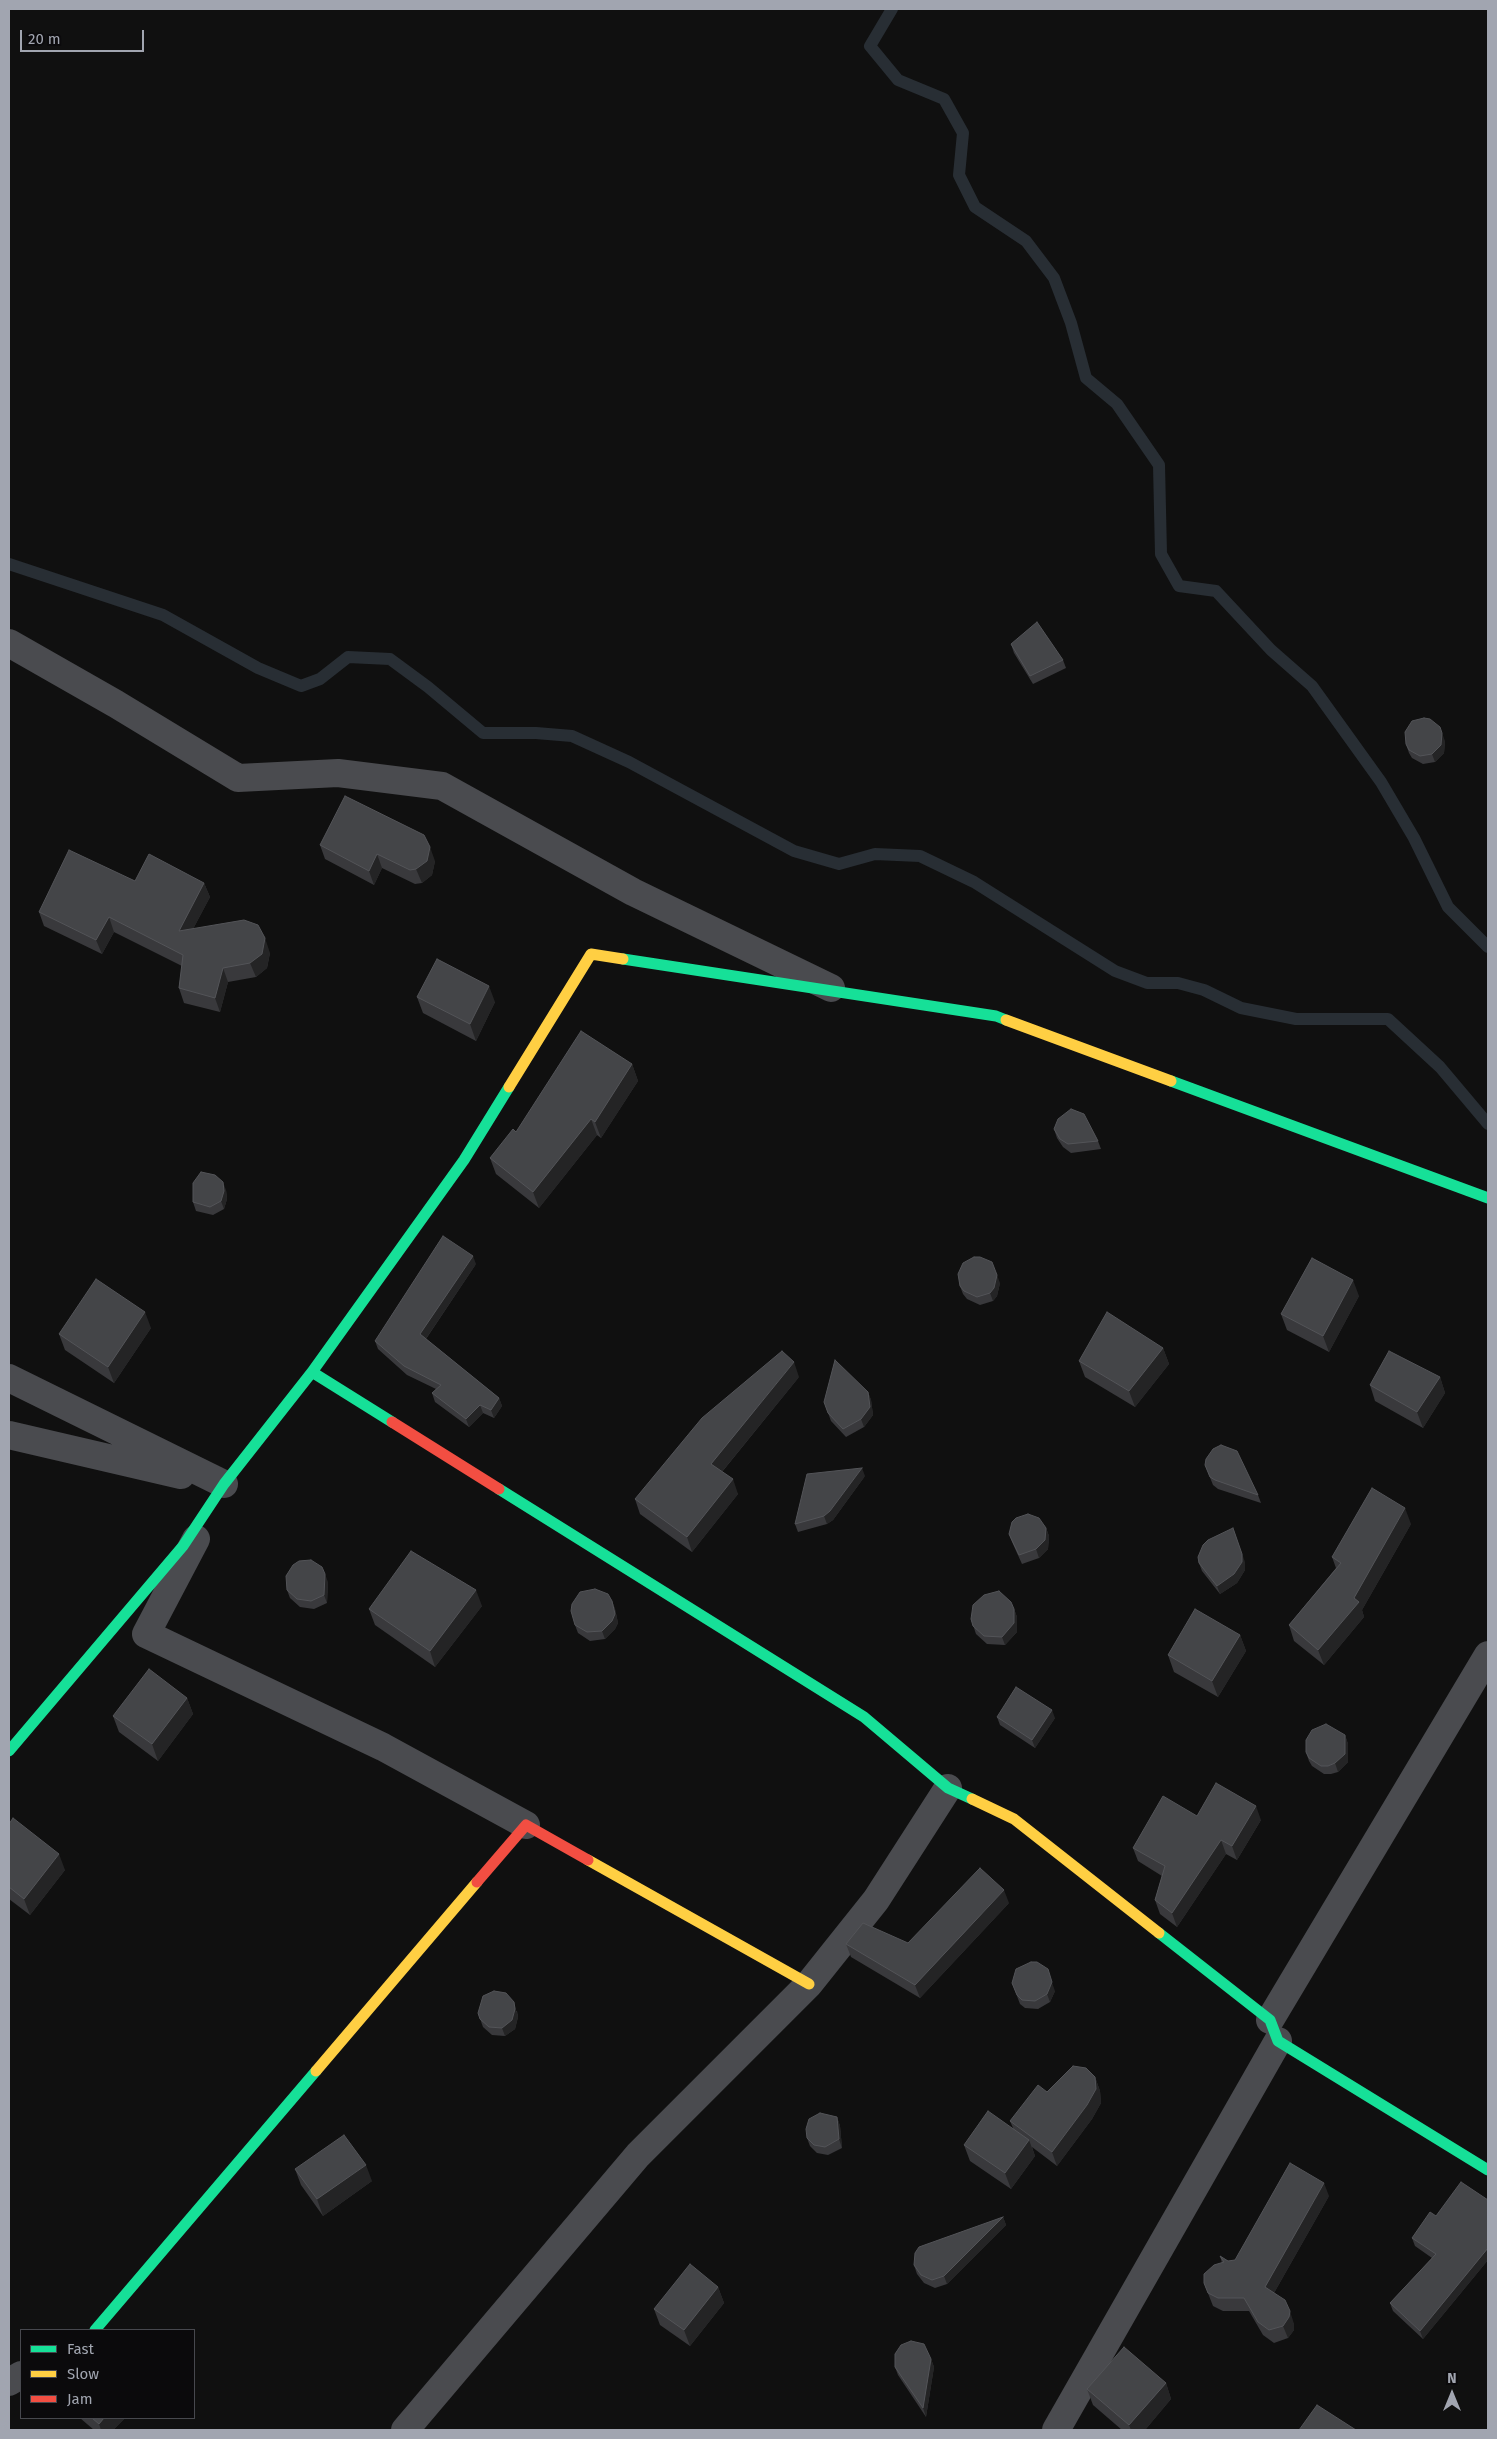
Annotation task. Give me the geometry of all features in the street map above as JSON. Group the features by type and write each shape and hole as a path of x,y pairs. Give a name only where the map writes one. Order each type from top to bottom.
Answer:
{"street":[{"path":"9,644 116,704 238,778 338,773 442,786 633,892 836,991"},
{"path":"9,1751 183,1546 224,1484 312,1372 464,1160 591,954 996,1016 1488,1198"},
{"path":"312,1372 864,1717 948,1788 1014,1819 1274,2031 1488,2170"},
{"path":"9,1378 224,1484"},
{"path":"9,1435 224,1484"},
{"path":"224,1484 146,1634 383,1747 810,1984"},
{"path":"1062,2428 1274,2031 1488,1655"},
{"path":"405,2430 638,2155 810,1984 876,1900 948,1788"},
{"path":"97,2329 526,1825"},
{"path":"9,2382 20,2376"}],"building":[{"path":"1037,622 1063,660 1030,676 1011,644"},
{"path":"1424,718 1430,719 1440,727 1442,733 1441,745 1432,754 1420,756 1409,750 1406,744 1405,732 1412,721"},
{"path":"345,796 424,835 430,847 427,861 416,869 410,870 377,854 369,871 320,845"},
{"path":"69,850 135,881 149,854 204,883 179,931 244,920 258,925 265,938 262,954 250,963 223,968 215,998 179,988 183,955 109,917 96,940 39,912"},
{"path":"437,959 489,986 470,1024 417,997"},
{"path":"581,1031 632,1064 595,1122 591,1119 533,1192 490,1158 513,1129 516,1132"},
{"path":"1071,1109 1084,1114 1098,1141 1068,1144 1060,1139 1054,1129 1058,1119"},
{"path":"201,1172 215,1175 223,1182 224,1191 221,1201 210,1207 193,1202 193,1183"},
{"path":"443,1236 473,1256 420,1334 499,1398 491,1410 480,1405 466,1419 432,1393 441,1385 404,1366 375,1341"},
{"path":"974,1257 980,1257 992,1262 997,1275 994,1288 990,1293 977,1297 964,1291 960,1286 958,1274 963,1263"},
{"path":"1312,1258 1353,1280 1323,1336 1281,1314"},
{"path":"96,1279 145,1312 108,1367 59,1334"},
{"path":"1107,1312 1163,1348 1129,1391 1079,1361"},
{"path":"782,1351 794,1362 711,1464 733,1479 687,1537 635,1499 702,1418"},
{"path":"1389,1351 1440,1377 1417,1412 1370,1385"},
{"path":"835,1360 868,1392 870,1407 861,1419 843,1429 828,1413 824,1402"},
{"path":"1221,1445 1237,1451 1258,1495 1210,1477 1205,1465 1206,1459 1213,1449"},
{"path":"862,1468 830,1511 824,1516 795,1524 807,1474"},
{"path":"1372,1488 1405,1508 1354,1598 1359,1602 1318,1650 1289,1625 1341,1563 1332,1557"},
{"path":"1028,1514 1039,1518 1046,1528 1045,1540 1036,1549 1019,1555 1009,1534 1012,1522 1016,1518"},
{"path":"1233,1528 1242,1554 1242,1562 1234,1574 1217,1586 1199,1563 1198,1557 1203,1545 1208,1540"},
{"path":"411,1551 476,1590 430,1651 369,1609"},
{"path":"311,1560 322,1567 325,1574 324,1595 311,1601 297,1599 287,1590 286,1576 293,1565 299,1561"},
{"path":"595,1589 608,1594 615,1614 612,1621 602,1631 587,1632 575,1625 571,1611 572,1604 580,1592"},
{"path":"999,1591 1011,1602 1014,1609 1014,1623 1002,1637 984,1636 973,1626 971,1619 973,1605 984,1595"},
{"path":"1195,1609 1240,1635 1212,1681 1168,1655"},
{"path":"149,1669 187,1698 152,1744 113,1716"},
{"path":"1016,1687 1052,1710 1032,1740 997,1717"},
{"path":"1326,1724 1345,1735 1345,1754 1335,1763 1321,1766 1309,1758 1306,1752 1306,1740 1312,1730"},
{"path":"1216,1783 1256,1806 1232,1846 1221,1840 1172,1913 1155,1900 1165,1866 1133,1848 1163,1796 1197,1816"},
{"path":"13,1818 59,1854 24,1899 9,1887 9,1824"},
{"path":"980,1868 1004,1890 915,1985 846,1944 863,1923 908,1943"},
{"path":"1031,1962 1037,1962 1048,1969 1052,1982 1047,1994 1035,2001 1022,2000 1017,1995 1012,1983 1016,1969"},
{"path":"494,1991 506,1993 514,2002 515,2009 512,2020 502,2028 489,2027 480,2019 478,2013 483,1996"},
{"path":"1073,2066 1086,2068 1095,2077 1096,2089 1087,2105 1052,2152 1010,2121 1038,2085 1047,2092"},
{"path":"988,2111 1029,2140 1005,2173 964,2145"},
{"path":"820,2113 837,2117 839,2139 825,2147 814,2145 807,2138 806,2129 809,2119"},
{"path":"344,2135 366,2165 317,2199 295,2169"},
{"path":"1290,2163 1324,2183 1265,2287 1285,2300 1290,2311 1289,2317 1283,2326 1269,2330 1258,2322 1244,2298 1218,2298 1208,2293 1204,2283 1204,2274 1214,2265 1224,2262 1220,2256 1228,2261 1235,2260"},
{"path":"1461,2182 1488,2200 1488,2248 1420,2331 1390,2303 1436,2254 1412,2238 1430,2212 1436,2216"},
{"path":"1003,2217 944,2276 932,2280 921,2275 914,2265 915,2253 919,2247"},
{"path":"690,2264 718,2287 684,2330 654,2309"},
{"path":"911,2341 924,2344 931,2359 923,2408 895,2367 895,2354 901,2345"},
{"path":"1124,2347 1166,2383 1129,2425 1087,2389"},
{"path":"1317,2405 1356,2430 1299,2430"},
{"path":"93,2419 103,2419 99,2424"}],"waterway":[{"path":"892,9 870,46 898,80 944,99 963,133 959,175 975,207 1026,241 1054,278 1071,323 1086,378 1117,404 1159,465 1161,554 1179,586 1216,591 1271,650 1312,686 1381,782 1414,838 1448,907 1488,947"},
{"path":"9,564 163,615 258,668 301,686 320,679 348,657 390,659 428,687 483,733 536,733 572,736 629,762 794,851 839,864 875,854 920,856 974,882 1115,971 1147,983 1178,983 1204,990 1241,1008 1296,1019 1388,1019 1440,1067 1488,1124"}],"traffic: fast":[{"path":"623,959 996,1016 1006,1020"},
{"path":"1171,1081 1488,1198"},
{"path":"312,1372 464,1160 509,1087"},
{"path":"9,1751 183,1546 224,1484 312,1372 392,1422"},
{"path":"499,1489 864,1717 948,1788 972,1799"},
{"path":"1159,1933 1270,2020 1278,2041 1488,2170"},
{"path":"96,2329 316,2071"}],"traffic: slow":[{"path":"509,1087 591,954 623,959"},
{"path":"1006,1020 1171,1081"},
{"path":"972,1799 1014,1819 1159,1933"},
{"path":"588,1860 809,1984"},
{"path":"316,2071 477,1882"}],"traffic: jam":[{"path":"392,1422 499,1489"},
{"path":"477,1882 526,1825 588,1860"}]}
